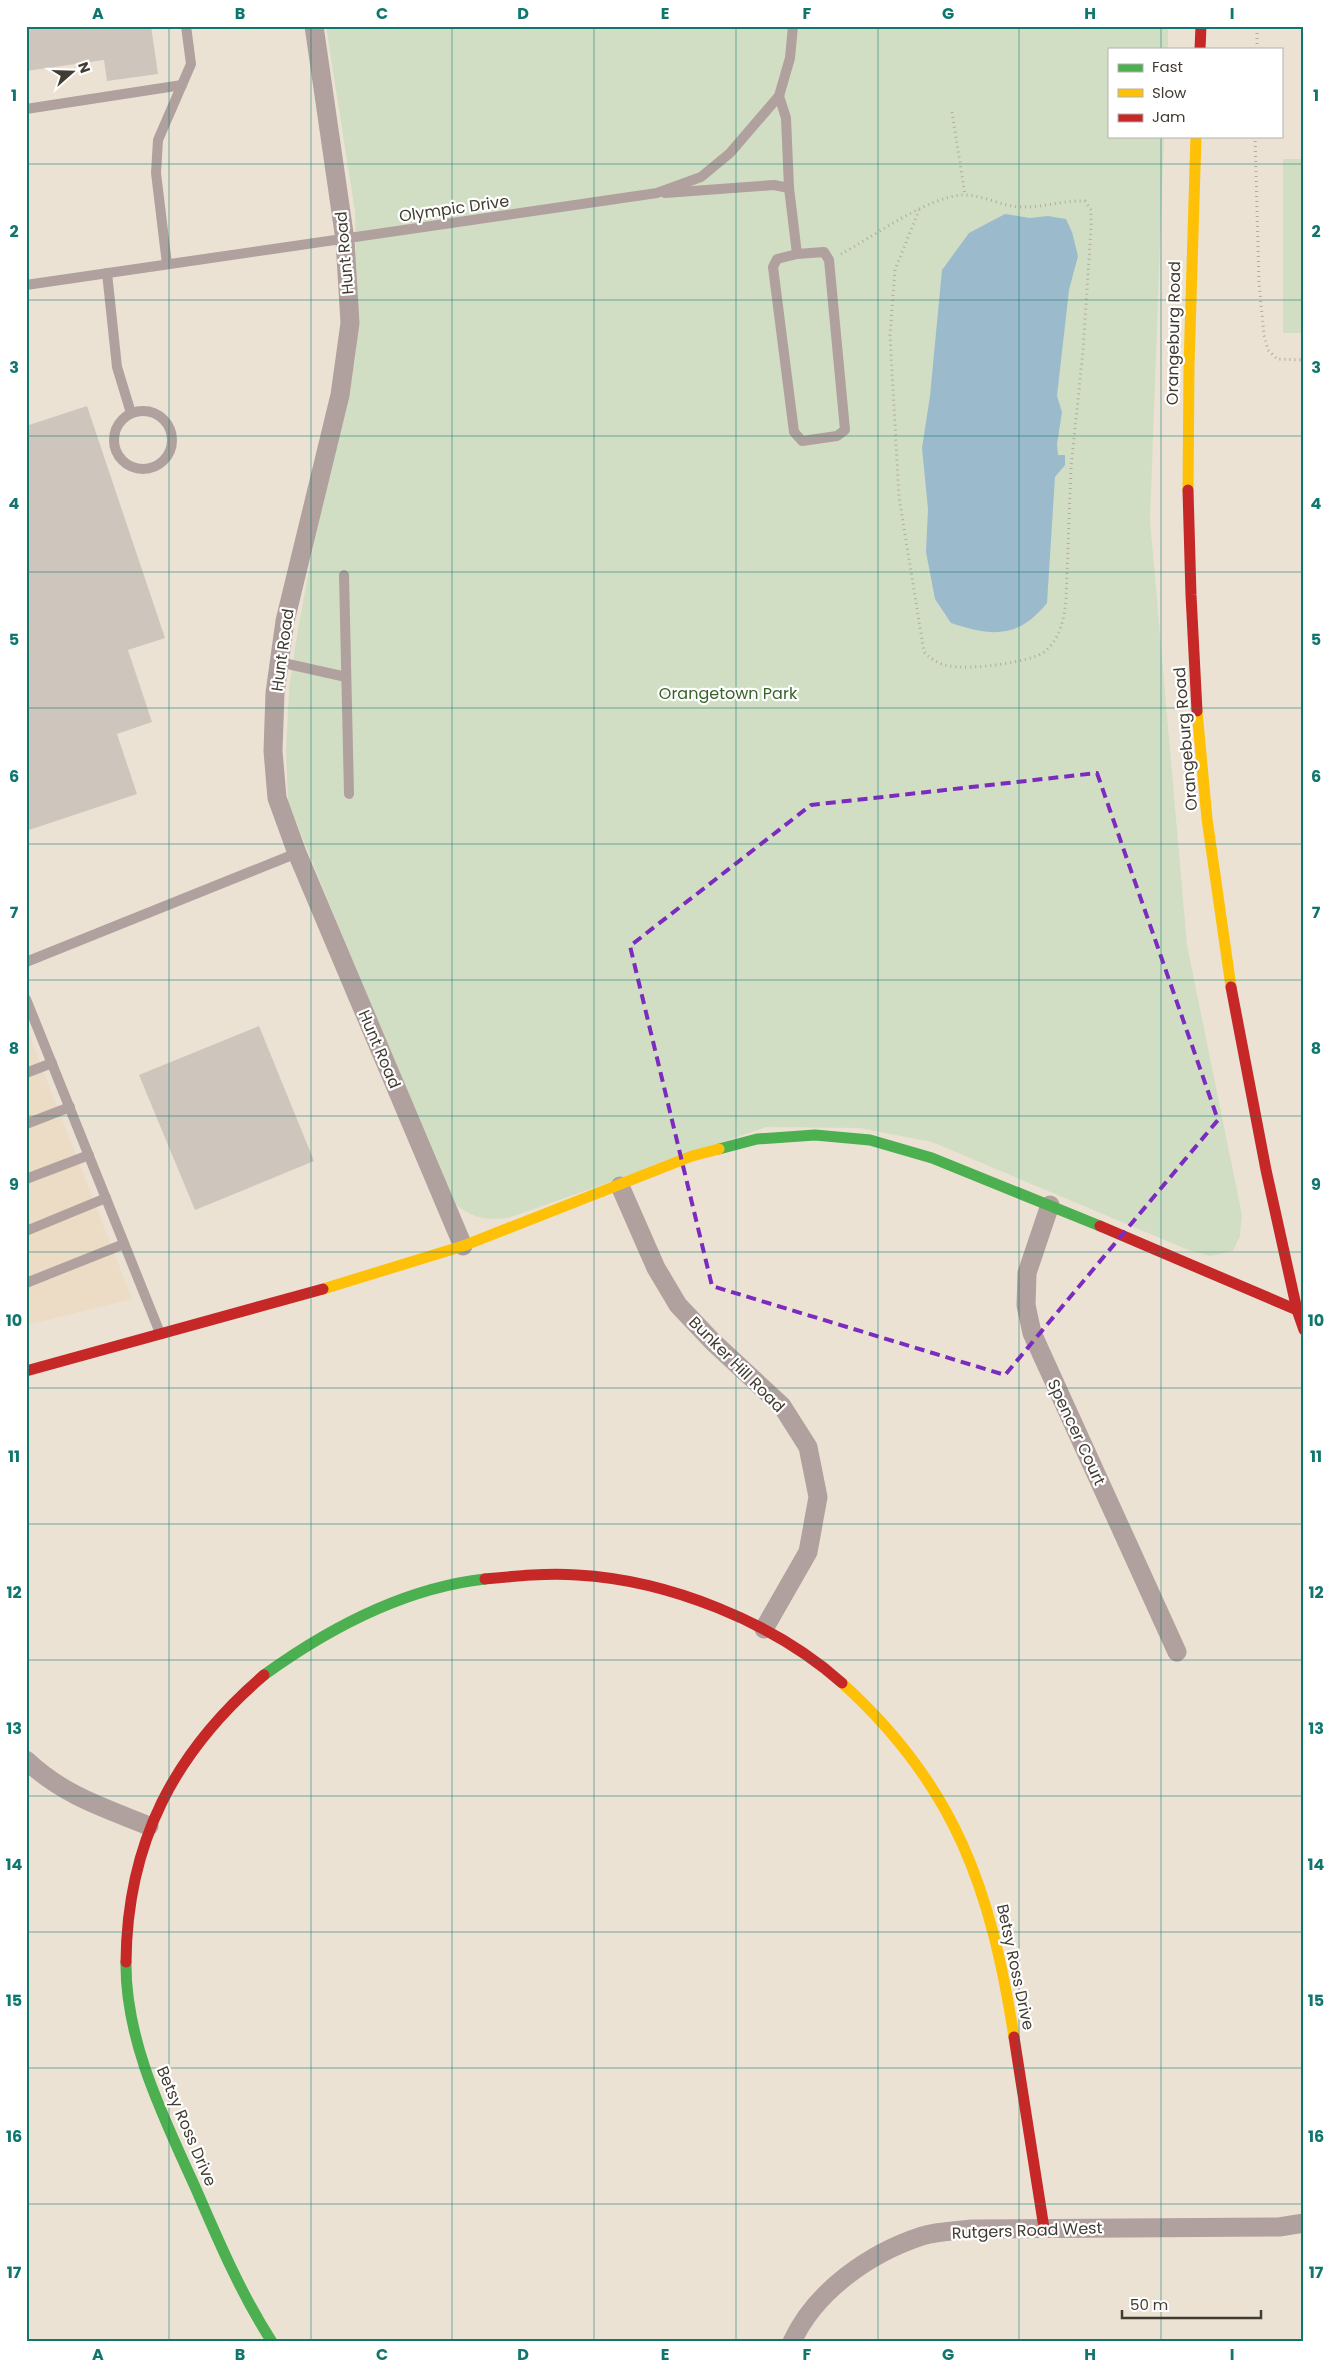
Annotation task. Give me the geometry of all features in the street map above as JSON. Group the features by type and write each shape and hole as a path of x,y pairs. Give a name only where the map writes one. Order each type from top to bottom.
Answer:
{"street":[{"name":"Hunt Road","path":"314,26 345,240 350,323 340,395 285,621 275,693 273,751 277,798 297,853 463,1246"},
{"path":"1200,48 1201,26"},
{"name":"Orangeburg Road","path":"1196,138 1186,448 1200,747 1216,890 1236,1028 1264,1167 1304,1330"},
{"path":"26,1371 374,1275 463,1246 620,1186 692,1156 757,1139 815,1135 870,1140 932,1158 1050,1204 1300,1312"},
{"name":"Bunker Hill Road","path":"620,1186 656,1268 678,1305 712,1342 782,1406 808,1447 818,1497 808,1552 764,1629"},
{"name":"Spencer Court","path":"1050,1204 1027,1273 1026,1305 1032,1333 1177,1652"},
{"name":"Betsy Ross Drive","path":"272,2342 243,2296 152,2088 134,2023 126,1968 129,1912 137,1864 148,1826 175,1776 206,1732 246,1690 290,1655 342,1623 401,1600 459,1583 522,1575 579,1575 636,1585 680,1596 764,1629 817,1663 859,1697 900,1742 937,1794 969,1853 991,1915 1004,1972 1044,2228"},
{"path":"26,1760 47,1780 84,1800 148,1826"},
{"name":"Rutgers Road West","path":"792,2342 798,2328 830,2288 882,2254 923,2236 972,2228 1279,2228 1304,2223"}],"lane":[{"path":"167,264 156,173 158,140 191,64 186,26"},
{"name":"Olympic Drive","path":"26,284 345,240 657,193 701,177 730,154 779,96 790,58 793,26"},
{"path":"26,109 182,84"},
{"path":"779,96 786,118 789,188 797,254"},
{"path":"657,193 691,193 774,185 789,188"},
{"path":"824,252 829,260 845,430 837,436 802,441 794,432 772,267 777,259 797,254 824,252"},
{"path":"106,273 117,368 131,413"},
{"path":"150,411 158,414 170,429 172,447 168,456 153,468 134,468 118,456 114,446 116,426 131,413 150,411"},
{"path":"344,575 349,794"},
{"path":"279,662 346,677"},
{"path":"26,962 297,853"},
{"path":"26,998 160,1334"},
{"path":"26,1073 52,1063"},
{"path":"26,1124 70,1107"},
{"path":"26,1178 89,1155"},
{"path":"26,1231 106,1198"},
{"path":"26,1283 124,1244"}],"path":[{"path":"1256,48 1257,26"},
{"path":"952,112 965,195"},
{"path":"1255,138 1258,283 1264,336 1268,350 1277,359 1304,360"},
{"path":"829,260 919,210 940,201 965,195 1020,207 1046,206 1070,200 1085,201 1090,210 1092,228 1083,351 1071,468 1064,617 1051,645 1042,653 1022,660 962,668 948,666 932,660 924,652 899,497 890,335 895,270 919,210"}],"highlighted area":[{"path":"1097,773 1218,1120 1005,1375 712,1286 630,946 811,805"}],"shaded area":[{"path":"26,1027 132,1299 26,1325"}],"green space":[{"name":"Orangetown Park","path":"326,26 1168,26 1168,48 1108,48 1108,138 1164,138 1150,520 1187,945 1242,1215 1240,1236 1233,1251 1210,1256 1186,1249 932,1142 859,1128 766,1127 508,1218 490,1219 477,1217 450,1201 288,802 286,752 289,689 296,641 317,525 355,360 357,310 355,212"},
{"path":"1283,159 1304,159 1304,333 1283,333"}],"water":[{"path":"1005,214 1030,218 1048,216 1066,219 1072,232 1078,256 1069,290 1057,396 1062,412 1057,444 1058,455 1065,455 1065,465 1055,477 1047,603 1025,624 1003,632 991,632 979,631 951,623 935,599 926,552 928,509 922,448 930,396 942,270 969,233"}],"building":[{"path":"26,26 151,26 158,74 107,81 104,60 26,71"},
{"path":"87,406 165,638 128,650 152,722 117,734 137,794 26,831 26,426"},
{"path":"259,1026 314,1161 195,1210 139,1075"}],"traffic: fast":[{"path":"719,1149 757,1139 815,1135 870,1140 932,1158 1100,1226"},
{"path":"264,1675 315,1641 368,1613 425,1591 485,1579"},
{"path":"126,1962 127,1992 132,2021 139,2050 160,2107 231,2267 250,2305 272,2342"}],"traffic: slow":[{"path":"1188,490 1189,366 1196,138"},
{"path":"1197,711 1207,819 1231,987"},
{"path":"323,1289 463,1246 692,1156 719,1149"},
{"path":"842,1683 881,1722 914,1761 940,1802 962,1844 980,1888 993,1934 1005,1984 1014,2037"}],"traffic: jam":[{"path":"1200,48 1201,26"},
{"path":"1188,490 1197,711"},
{"path":"1231,987 1266,1170 1297,1310 1304,1330"},
{"path":"1100,1226 1297,1310"},
{"path":"26,1371 323,1289"},
{"path":"485,1579 565,1574 647,1585 683,1595 752,1623 785,1641 815,1661 842,1683"},
{"path":"126,1962 129,1919 135,1878 146,1839 162,1803 181,1768 205,1736 232,1705 264,1675"},
{"path":"1014,2037 1044,2228"}]}
